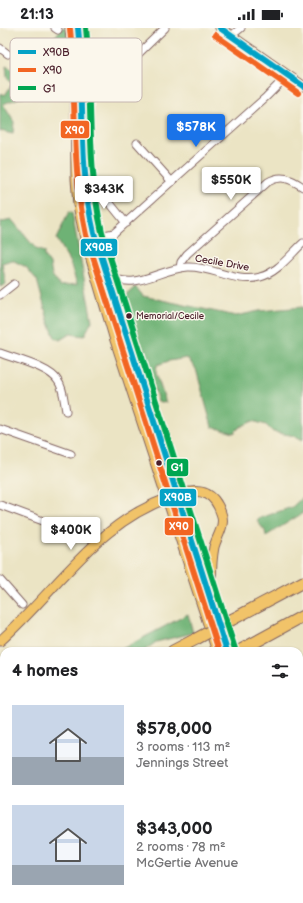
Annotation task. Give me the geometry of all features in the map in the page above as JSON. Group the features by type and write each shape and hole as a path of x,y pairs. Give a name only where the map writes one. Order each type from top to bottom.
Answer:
{"highway":[{"path":"181,647 303,582"},
{"path":"247,647 303,616"},
{"path":"271,634 303,622"}],"main road":[{"path":"70,28 71,38"},
{"path":"78,28 79,38"},
{"path":"220,28 303,86"},
{"path":"75,102 76,186 85,239 114,337 216,647"},
{"path":"83,102 84,172 92,228 227,647"},
{"path":"0,641 29,614 68,569 105,534 129,517 168,498 193,490 204,492 212,497 222,515 222,525 214,546 211,572 213,608"}],"street":[{"path":"142,51 166,28"},
{"path":"231,36 241,28"},
{"path":"0,48 8,54"},
{"path":"100,255 105,244 114,233 266,97 288,75"},
{"path":"137,143 172,182"},
{"path":"180,268 181,262 187,254 268,182 275,178 283,178 292,180 303,187"},
{"path":"96,186 126,223"},
{"path":"92,228 104,235 114,233"},
{"name":"Cecile Drive","path":"106,274 118,281 132,282 180,268 199,268 243,278 259,278 273,271 303,243"},
{"path":"0,295 14,284"},
{"path":"0,353 50,373 58,380 66,411"},
{"path":"0,429 70,454"},
{"path":"0,505 78,534"},
{"path":"0,580 22,605"}],"green space":[{"path":"62,28 67,28 68,38 54,38"},
{"path":"6,66 10,68 10,81 7,77"},
{"path":"10,87 10,101 3,104 14,122 13,134 0,131 0,93 5,95"},
{"path":"69,212 72,213 92,321 84,336 70,334 60,340 55,338 48,320 37,280 26,267 12,260 2,263 6,284 0,287 0,220 2,222 12,220 36,249 44,252 44,256 50,264 52,275 60,286 77,284 70,263 56,239"},
{"path":"136,287 143,296 236,316 259,311 303,307 303,440 295,436 273,432 266,425 253,421 240,427 234,433 212,427 196,369 187,358 157,365 156,373 166,403 158,401 124,298"},
{"path":"303,497 303,513 266,536 265,531 257,521 260,518 292,507"},
{"path":"188,614 193,633 156,642 149,647 126,647"}],"transit line":[{"name":"X90B","path":"78,28 79,38"},
{"name":"G1","path":"86,28 87,38"},
{"name":"X90B","path":"220,28 303,86"},
{"name":"X90","path":"70,29 71,38"},
{"name":"X90","path":"215,35 298,93"},
{"name":"X90","path":"74,102 78,184 86,235 218,647"},
{"name":"X90B","path":"82,102 86,182 94,233 226,647"},
{"name":"G1","path":"90,102 94,181 102,232 234,647"}],"place":[{"name":"Memorial/Cecile","path":"129,316"}]}
